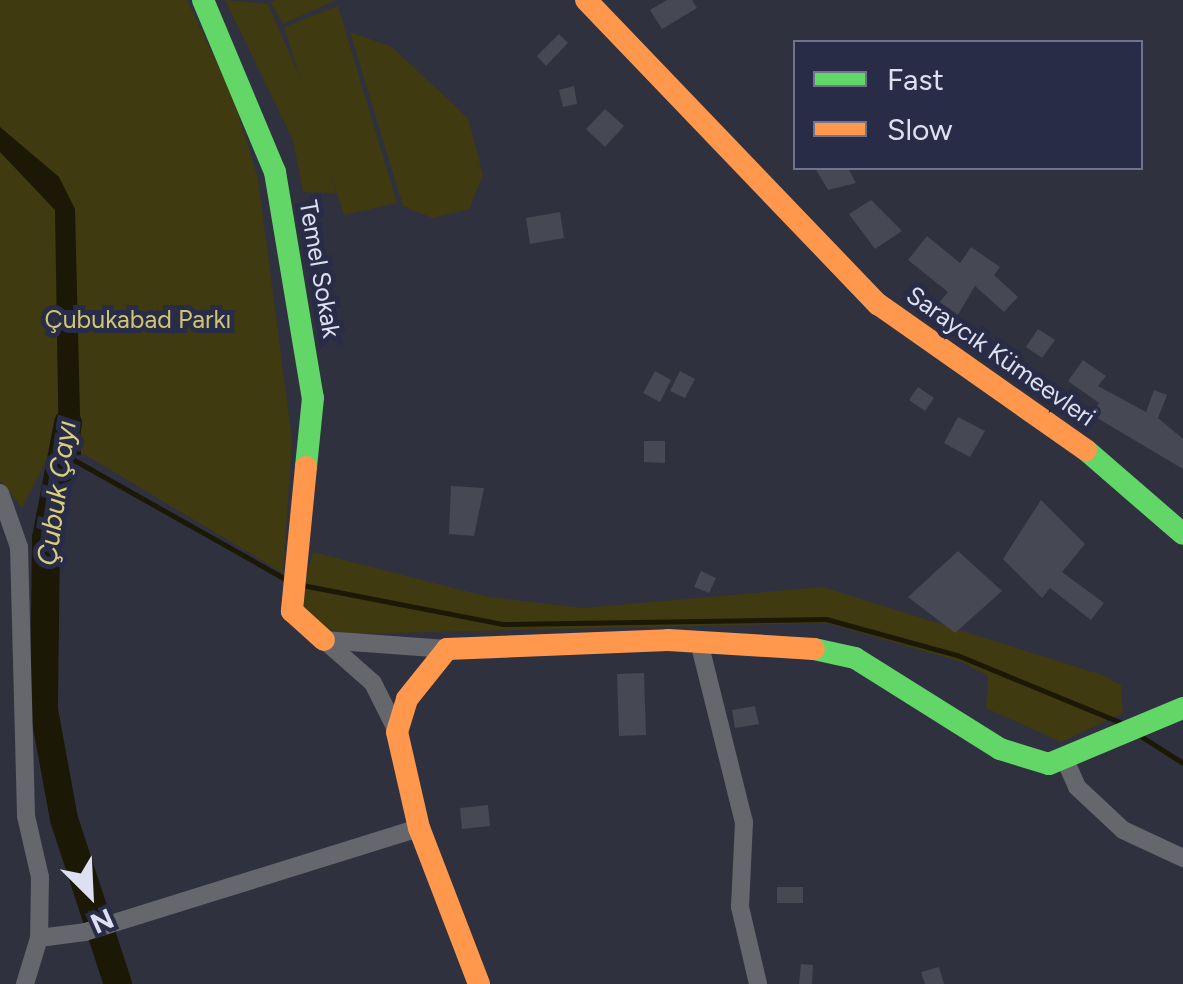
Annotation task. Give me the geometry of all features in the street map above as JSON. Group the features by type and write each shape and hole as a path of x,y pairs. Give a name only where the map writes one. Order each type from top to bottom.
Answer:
{"street":[{"name":"Temel Sokak","path":"203,0 270,148 311,375 292,611 324,640"},
{"name":"Saraycık Kümeevleri","path":"586,0 878,304 1081,446 1183,534"},
{"path":"0,493 20,547 26,816 40,877 39,938 26,984"},
{"path":"324,640 446,649 699,642 856,658 1000,749 1066,762 1124,737 1144,722 1183,708"},
{"path":"324,640 372,683 397,732 419,828 479,984"},
{"path":"699,642 744,822 740,907 758,984"},
{"path":"397,732 407,700 446,649"},
{"path":"1066,762 1077,788 1123,830 1183,858"},
{"path":"39,938 85,932 419,828"}],"green space":[{"name":"Çubukabad Parkı","path":"0,0 187,0 232,95 258,178 292,440 283,573 84,454 44,465 22,508 0,480"},
{"path":"225,0 268,4 313,108 336,193 303,192 293,140"},
{"path":"276,0 336,0 283,24 271,2"},
{"path":"338,6 397,203 344,215 284,27"},
{"path":"350,32 392,47 468,118 483,175 469,209 432,218 403,206"},
{"path":"313,552 489,597 583,608 823,587 1102,675 1121,685 1123,713 1061,742 986,708 988,676 962,662 827,623 345,634 315,626 301,601"}],"shaded area":[{"path":"0,127 59,177 75,209 81,455 59,457 55,210 0,152"}],"building":[{"path":"667,0 692,0 697,8 662,29 650,10"},
{"path":"559,34 568,43 546,66 537,56"},
{"path":"574,86 577,104 563,107 559,90"},
{"path":"605,109 624,126 605,147 586,129"},
{"path":"816,170 849,170 856,183 828,190"},
{"path":"871,200 902,231 875,249 849,214"},
{"path":"560,212 564,238 530,244 526,218"},
{"path":"927,236 960,263 971,247 1000,267 994,275 1018,297 1004,312 975,286 956,318 938,304 948,292 908,260"},
{"path":"1038,329 1055,340 1042,358 1026,347"},
{"path":"1083,360 1106,376 1098,386 1146,412 1154,390 1167,395 1158,418 1183,439 1183,469 1092,415 1099,403 1068,381"},
{"path":"655,371 671,380 660,402 643,393"},
{"path":"680,371 695,379 685,398 670,391"},
{"path":"918,387 934,398 925,411 909,400"},
{"path":"958,417 985,431 970,457 944,443"},
{"path":"644,441 665,441 665,463 644,462"},
{"path":"451,486 484,488 474,536 449,534"},
{"path":"1041,500 1085,544 1062,572 1104,603 1091,620 1050,588 1042,598 1003,559"},
{"path":"958,551 1002,591 955,633 908,597"},
{"path":"701,571 716,578 709,593 694,587"},
{"path":"644,673 646,735 619,736 617,674"},
{"path":"755,706 759,724 735,728 732,710"},
{"path":"488,805 490,826 462,829 460,808"},
{"path":"777,887 803,887 803,903 777,903"},
{"path":"801,964 813,965 812,984 799,984"},
{"path":"939,967 944,984 925,984 921,972"}],"waterway":[{"name":"Çubuk Çayı","path":"68,423 46,538 44,710 64,819 118,984"},
{"path":"67,456 287,580"},
{"path":"302,585 503,624 826,619 957,655 1122,723"},
{"path":"1139,735 1183,763"}],"traffic: fast":[{"path":"203,0 275,172 313,398 306,467"},
{"path":"1086,450 1183,534"},
{"path":"814,649 855,658 1000,749 1049,764 1183,708"}],"traffic: slow":[{"path":"586,0 878,304 1086,450"},
{"path":"306,467 292,611 324,640"},
{"path":"479,984 419,828 397,732 407,699 447,649 668,640 814,649"}]}
